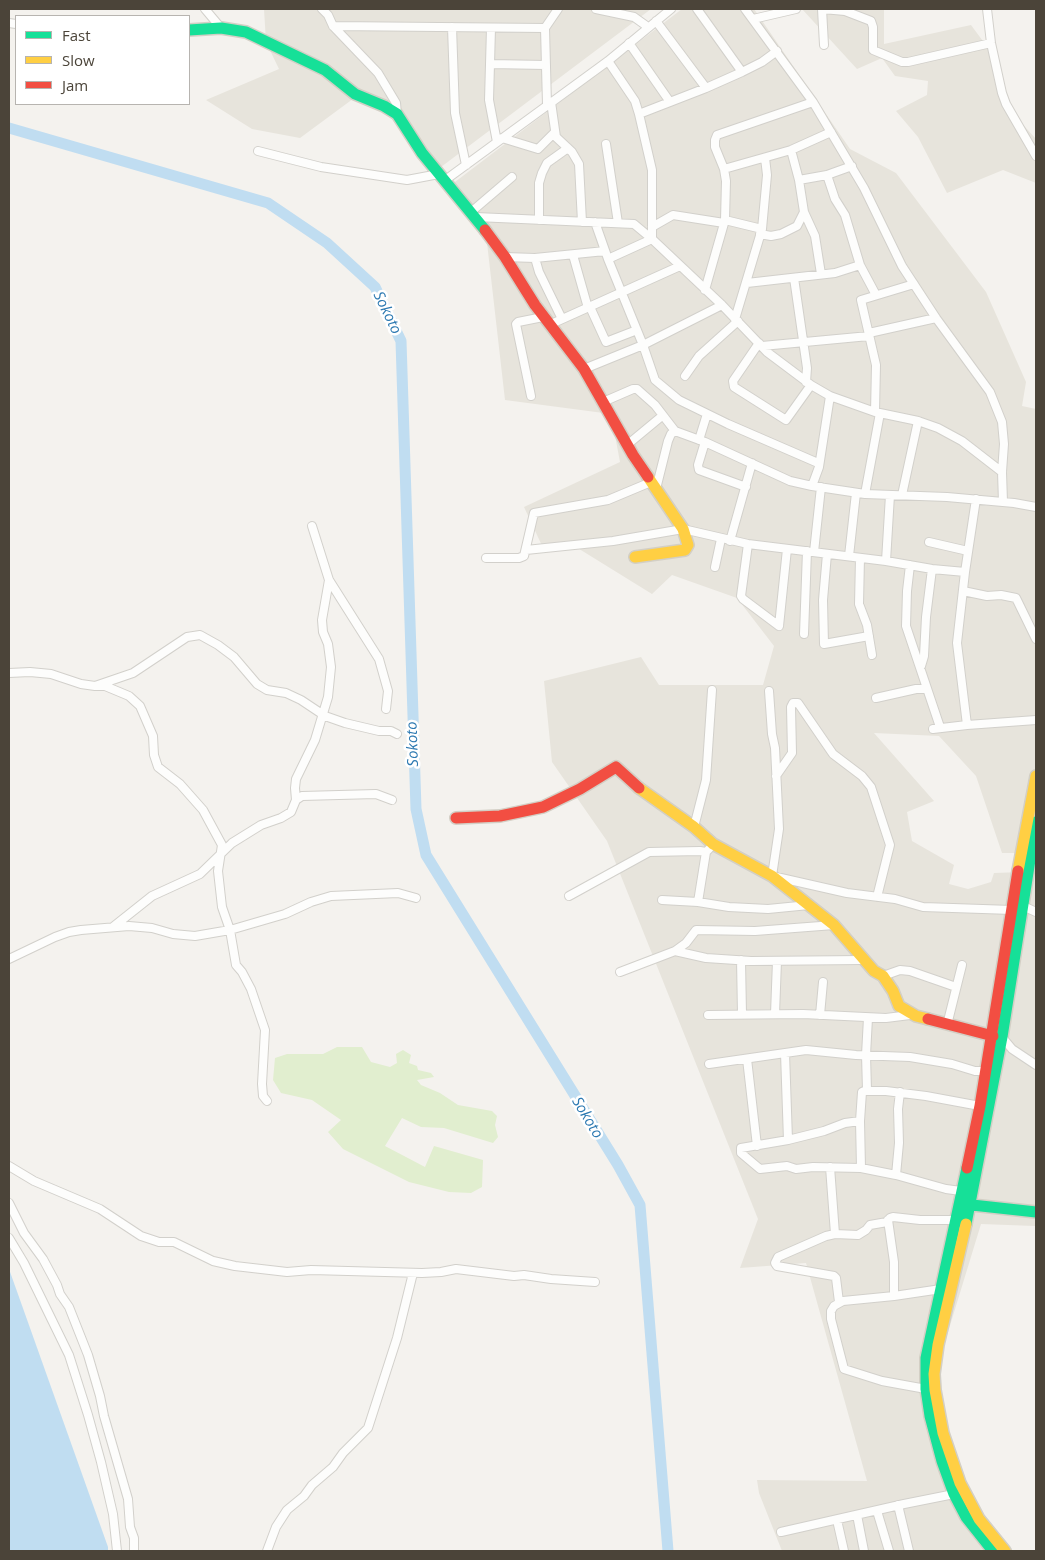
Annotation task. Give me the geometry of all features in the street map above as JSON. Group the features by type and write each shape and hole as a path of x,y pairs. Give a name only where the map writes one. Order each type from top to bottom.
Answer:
{"street":[{"path":"205,9 221,28"},
{"path":"322,9 328,15 332,26 378,73 396,104 397,114"},
{"path":"558,9 545,28 549,104 554,133 572,152 579,164 582,222"},
{"path":"596,9 634,17 648,27"},
{"path":"258,151 321,167 407,180 441,177 466,165 608,61 671,9"},
{"path":"697,9 742,72"},
{"path":"745,9 813,102 864,188 902,266 936,318 990,392 1002,422 1004,444 1002,472 1003,502"},
{"path":"753,19 796,9"},
{"path":"824,44 823,9 845,11 871,21 873,27 873,50 902,62 991,43"},
{"path":"987,9 991,43 999,82 1006,104 1033,144 1036,156"},
{"path":"656,21 706,88"},
{"path":"332,26 545,28"},
{"path":"452,27 455,113 466,165"},
{"path":"190,30 221,28 246,32 325,70 355,94 384,106 397,114 422,153 473,214 505,257 546,321 584,369 627,445 683,529 688,545 685,550 635,557"},
{"path":"490,28 489,100 500,140"},
{"path":"629,44 670,102"},
{"path":"639,114 742,72 762,62 777,51"},
{"path":"608,61 635,101 639,114 652,170 652,239"},
{"path":"490,64 546,65"},
{"path":"706,290 724,221 726,192 724,169 716,147 715,140 717,135 813,102"},
{"path":"724,169 791,150 831,132"},
{"path":"500,140 538,149 554,133"},
{"path":"606,144 618,223"},
{"path":"539,220 539,183 542,173 547,163 568,148"},
{"path":"791,150 799,180 804,212 815,236 821,274"},
{"path":"685,376 699,356 737,320 761,231 767,175 765,158"},
{"path":"799,180 827,175 852,166"},
{"path":"827,175 835,199 845,215 860,264 876,295"},
{"path":"473,214 512,176"},
{"path":"652,227 677,215 724,221 775,236 797,226 804,212"},
{"path":"473,214 539,220 634,224 722,305 767,352 809,384 830,396 877,413 918,420 938,428 962,441 1002,472"},
{"path":"595,222 643,344 655,380 680,400 707,414 818,464"},
{"path":"608,259 652,239"},
{"path":"505,257 535,258 605,251"},
{"path":"573,255 589,308 606,342 637,330"},
{"path":"535,258 539,272 562,319"},
{"path":"747,283 835,273 860,264"},
{"path":"531,396 516,324 518,322 562,319 680,266"},
{"path":"761,344 733,381 734,387 786,420 809,384 794,278"},
{"path":"865,494 877,413 876,365 861,300 914,284"},
{"path":"584,369 643,344 722,305"},
{"path":"761,344 804,343 869,334 936,318"},
{"path":"603,402 634,389 646,397 676,431 790,481 865,494 976,499 1036,507"},
{"path":"812,486 818,467 830,396"},
{"path":"707,414 697,468 746,487"},
{"path":"627,445 662,416"},
{"path":"902,495 918,420"},
{"path":"654,485 668,441 676,431"},
{"path":"730,541 752,463"},
{"path":"486,558 519,558 524,556 534,513 608,500 654,485"},
{"path":"804,634 811,552 821,487"},
{"path":"849,556 856,493"},
{"path":"886,561 890,495"},
{"path":"967,725 958,643 965,572 976,499"},
{"path":"312,526 329,580 379,659 388,691 386,710"},
{"path":"526,550 612,541 683,529 748,544 965,572"},
{"path":"715,567 721,539"},
{"path":"929,542 968,551"},
{"path":"748,544 741,596 743,600 778,626 787,549"},
{"path":"827,554 823,600 824,644 870,636"},
{"path":"860,558 859,604 870,636 872,656"},
{"path":"910,565 906,626 914,652 921,666 937,728 1036,720"},
{"path":"921,666 924,656 927,601 932,569"},
{"path":"113,928 152,896 200,874 232,843 261,825 281,818 291,812 296,800 296,779 315,740 328,697 330,672 328,644 323,632 322,620 329,580"},
{"path":"963,591 987,596 1001,595 1016,598 1036,639"},
{"path":"95,686 133,673 187,637 200,635 218,644 234,657 257,684 267,690 294,696 322,714 345,723 391,731 397,734"},
{"path":"9,673 51,674 81,684 105,686 129,696 140,706 154,736 154,755 158,767 167,776 180,784 203,810 222,845 218,861 218,885 222,898 222,908 230,930 236,965 251,989 265,1030 262,1084 267,1101"},
{"path":"876,698 916,689 927,689"},
{"path":"694,827 706,780 712,690"},
{"path":"769,691 779,829 772,876"},
{"path":"776,776 792,753 790,707 793,703 798,703 833,754 862,776 871,786 890,845 877,896"},
{"path":"456,818 500,816 543,807 580,789 616,767 638,787 694,827 710,848 772,876 929,908 1017,908 1036,912"},
{"path":"1005,1551 980,1519 960,1483 943,1432 934,1384 935,1361 997,1036 1023,874 1036,776"},
{"path":"296,800 302,796 376,794 392,800"},
{"path":"1024,861 1034,842 1036,822"},
{"path":"568,896 649,852 700,851 710,848"},
{"path":"698,902 710,848"},
{"path":"772,876 834,925 874,971 883,976 893,991 899,1006 910,1015"},
{"path":"9,959 69,932 129,926 195,936 230,930 285,914 310,902 331,896 398,893 416,898"},
{"path":"662,900 768,909 809,906"},
{"path":"620,972 675,951 686,943 696,930 755,931 834,925"},
{"path":"675,951 706,958 741,960 864,960"},
{"path":"741,960 742,1014"},
{"path":"775,1014 777,961"},
{"path":"947,1025 962,965"},
{"path":"883,976 900,970 910,971 956,987"},
{"path":"820,1015 823,982"},
{"path":"708,1015 775,1014 886,1018 910,1015 997,1036 1036,1065"},
{"path":"867,1090 868,1018"},
{"path":"993,1551 966,1518 954,1494 942,1461 930,1416 925,1374 928,1344 956,1220 965,1204 961,1191 986,1071 997,1036"},
{"path":"709,1064 806,1050 910,1057 952,1064 975,1071 986,1071"},
{"path":"785,1053 788,1140"},
{"path":"747,1059 757,1146"},
{"path":"861,1168 860,1121 862,1092 867,1090 900,1092 980,1106"},
{"path":"896,1175 900,1092"},
{"path":"860,1121 845,1123 824,1132 741,1148 740,1152 758,1168 787,1166 796,1169 813,1167 861,1168 961,1191"},
{"path":"9,1166 34,1181 100,1209 141,1236 159,1242 174,1242 213,1261 234,1266 287,1272 311,1270 413,1273 441,1272 456,1269 514,1276 524,1275 595,1282"},
{"path":"830,1167 835,1234"},
{"path":"9,1203 24,1233 43,1259 60,1294 69,1307 88,1355 128,1499 134,1551"},
{"path":"965,1204 1036,1212"},
{"path":"839,1302 836,1278 834,1276 777,1266 778,1257 826,1236 858,1234 866,1230 870,1225 886,1222 893,1217 920,1220 956,1220"},
{"path":"888,1220 894,1262 894,1296"},
{"path":"9,1238 24,1263 69,1355 101,1462 113,1514 117,1551"},
{"path":"267,1551 276,1527 286,1510 304,1496 312,1485 333,1467 343,1453 368,1428 397,1338 413,1273"},
{"path":"926,1389 882,1381 844,1369 831,1319 831,1311 839,1302 941,1289"},
{"path":"781,1532 954,1494"},
{"path":"898,1505 909,1551"},
{"path":"877,1510 889,1551"},
{"path":"857,1515 864,1551"},
{"path":"837,1520 844,1551"}],"shaded area":[{"path":"264,9 651,9 437,170 397,113 361,93 300,138 252,129 206,100 279,69 266,42"},
{"path":"682,9 754,9 850,149 896,173 986,292 1026,382 1022,406 1036,409 1036,1258 1035,1226 981,1224 934,1378 962,1480 1001,1551 782,1551 759,1493 757,1480 867,1481 806,1263 740,1268 758,1219 607,841 552,762 544,681 641,657 659,685 763,685 774,646 737,598 672,575 652,594 576,547 544,550 524,507 620,462 611,414 505,400 486,234 451,185","holes":["874,733 939,736 976,776 1002,853 1023,853 1022,872 994,873 991,882 968,889 949,884 954,865 912,841 907,812 934,801"]},
{"path":"802,9 884,9 884,44 971,25 988,48 1016,117 1036,139 1036,183 1003,170 947,193 918,137 896,111 927,95 928,81 895,76 882,58 857,69"}],"green space":[{"path":"337,1047 362,1047 371,1062 390,1067 397,1063 396,1054 403,1050 411,1055 409,1063 417,1066 418,1070 431,1073 434,1077 417,1080 421,1085 440,1093 458,1105 492,1111 497,1116 495,1125 498,1137 493,1143 444,1128 421,1127 402,1118 385,1146 425,1167 434,1146 483,1160 482,1187 471,1193 449,1192 409,1182 343,1149 328,1132 341,1120 312,1100 281,1093 273,1080 275,1058 287,1054 323,1054"}],"water":[{"path":"9,1269 108,1547 108,1551 9,1551"}],"waterway":[{"name":"Sokoto","path":"9,128 268,203 327,243 375,287 401,341 416,809 426,855 618,1165 640,1205 668,1551"}],"traffic: fast":[{"path":"190,30 221,28 246,32 325,70 355,94 384,106 397,114 422,153 485,230"},
{"path":"966,1224 1002,1037 1036,822"},
{"path":"967,1168 926,1358 926,1389 930,1416 942,1461 954,1494 966,1517 993,1551"},
{"path":"963,1204 1036,1212"}],"traffic: slow":[{"path":"635,557 685,550 688,545 683,529 648,477"},
{"path":"1018,871 1036,776"},
{"path":"639,788 694,827 713,844 772,876 834,925 874,971 883,976 893,991 899,1006 916,1016 928,1019"},
{"path":"966,1224 938,1345 934,1374 935,1390 943,1433 960,1483 979,1519 1005,1551"}],"traffic: jam":[{"path":"485,230 505,257 535,305 584,369 633,455 648,477"},
{"path":"456,818 500,816 543,807 580,789 616,767 639,788"},
{"path":"967,1168 980,1106 1018,871"},
{"path":"928,1019 993,1036"}]}
